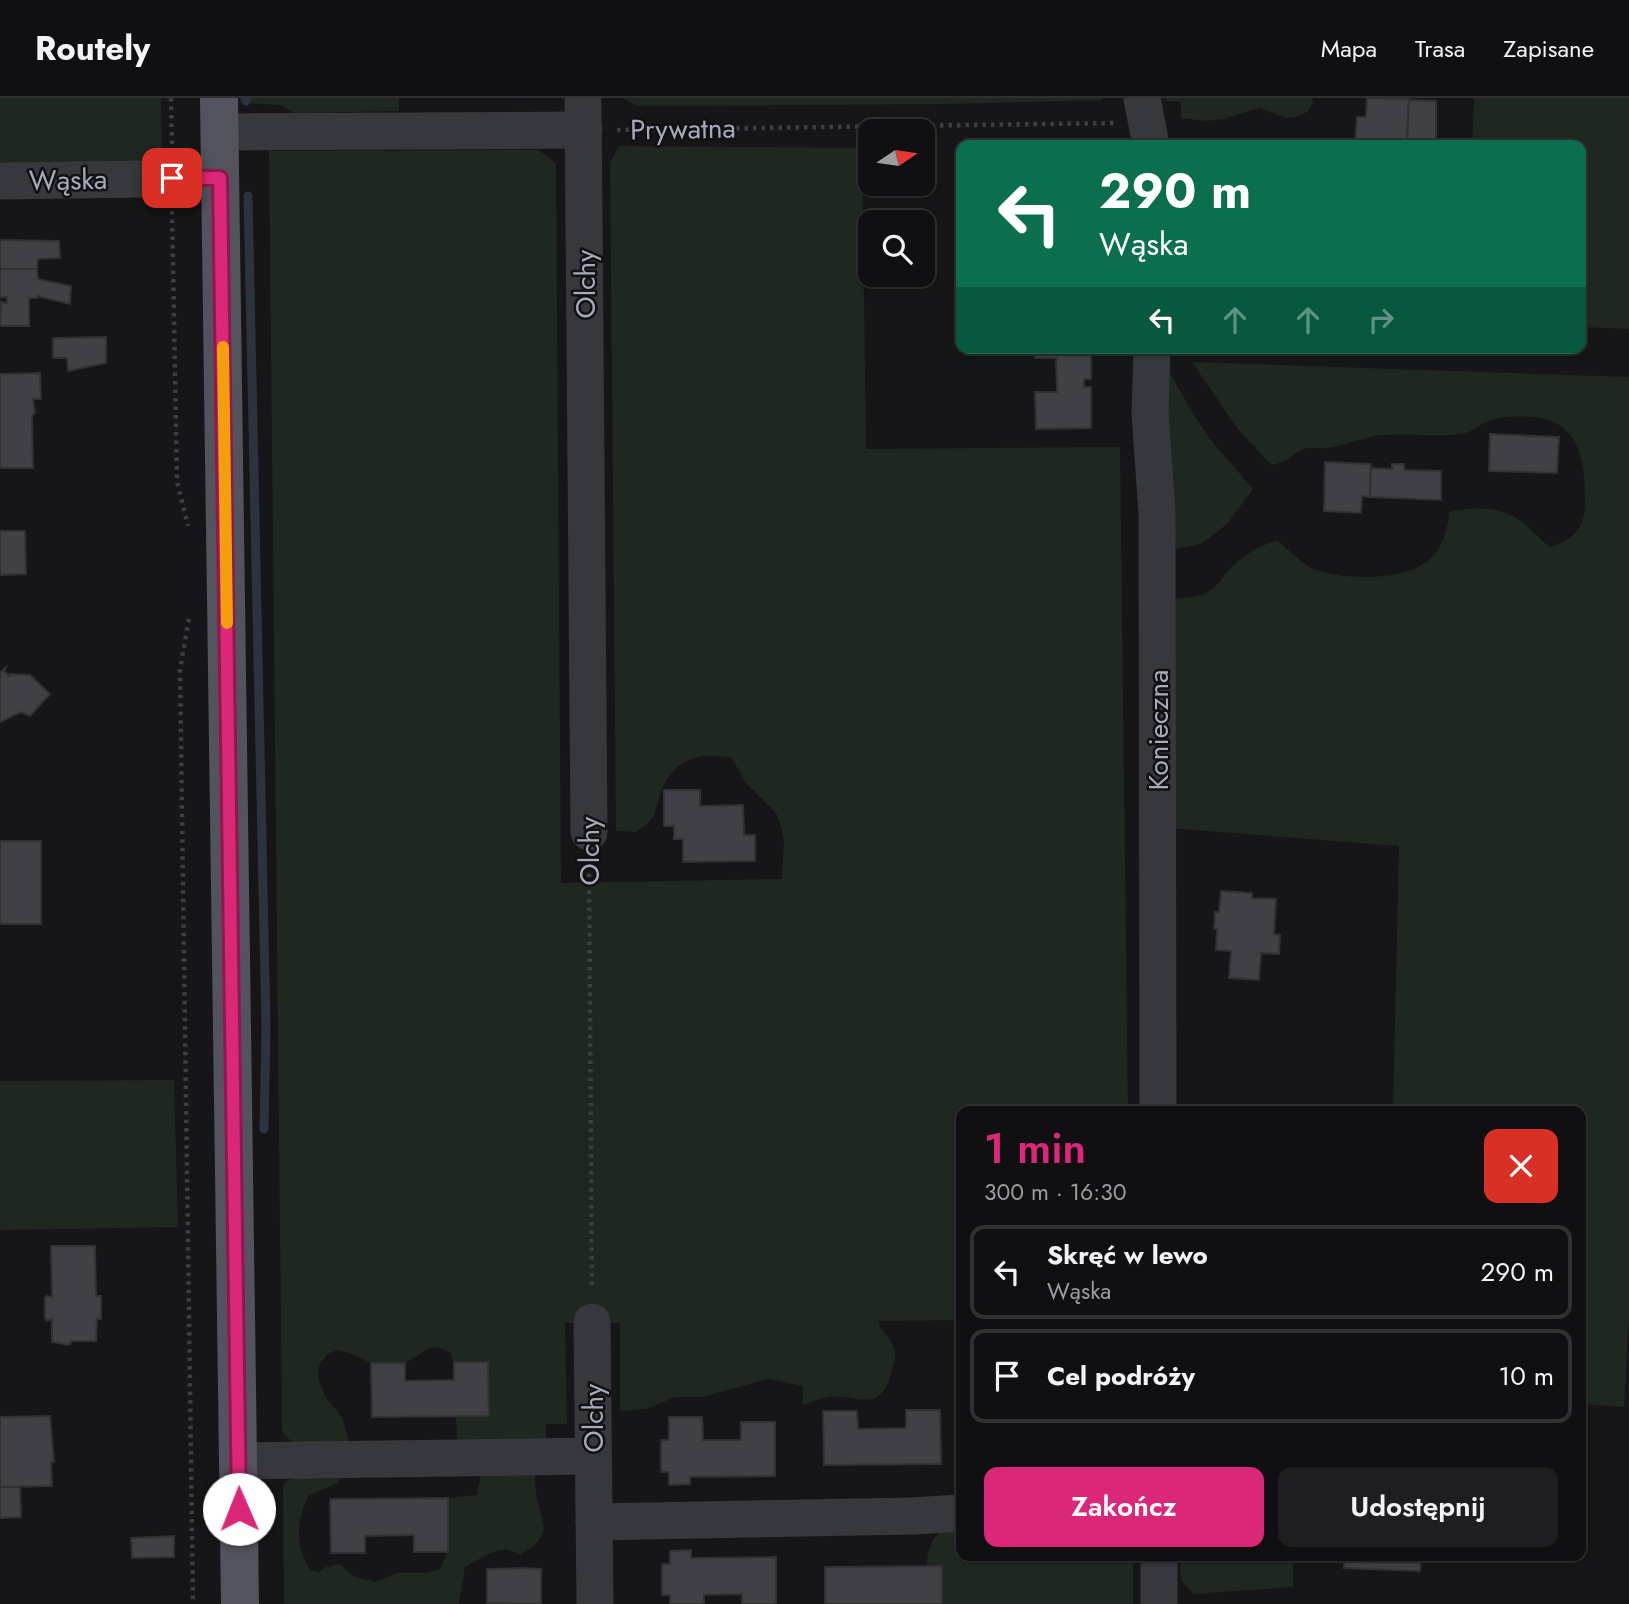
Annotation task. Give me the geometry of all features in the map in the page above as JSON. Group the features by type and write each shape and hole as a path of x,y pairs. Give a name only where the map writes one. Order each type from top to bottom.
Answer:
{"main road":[{"path":"219,115 240,1604"}],"street":[{"path":"219,115 584,114"},
{"name":"Olchy","path":"584,114 589,832"},
{"name":"Wąska","path":"0,181 220,178"},
{"name":"Konieczna","path":"1152,354 1150,413 1157,513 1158,1106"},
{"name":"Olchy","path":"592,1322 595,1604"},
{"path":"238,1461 593,1456"},
{"path":"594,1521 956,1513"},
{"path":"1159,1561 1159,1604"}],"path":[{"path":"171,98 177,482 188,523 188,537"},
{"name":"Prywatna","path":"584,114 1146,122"},
{"path":"189,615 189,628 180,669 193,1604"},
{"name":"Olchy","path":"589,832 592,1322"}],"shaded area":[{"path":"0,98 161,98 162,169 0,173"},
{"path":"240,98 399,98 399,111 295,113 281,105 240,103"},
{"path":"623,98 1104,98 946,104 637,106"},
{"path":"1166,98 1312,98 1313,103 1307,112 1296,117 1286,118 1260,108 1207,121 1181,118 1181,102 1166,101"},
{"path":"1474,98 1629,98 1629,329 1586,327 1586,140 1472,140"},
{"path":"619,146 858,148 858,196 863,196 863,210 858,210 858,287 864,287 866,449 1120,447 1128,1106 956,1106 956,1320 878,1321 893,1344 895,1358 886,1387 873,1399 829,1397 803,1405 803,1386 769,1379 702,1397 675,1397 646,1409 620,1411 620,1323 565,1323 567,1424 546,1424 546,1442 457,1443 456,1416 489,1416 488,1362 454,1362 450,1352 437,1347 428,1349 405,1363 371,1363 337,1350 328,1354 319,1365 318,1378 326,1398 342,1417 350,1445 295,1445 282,1432 269,151 539,150 556,163 561,883 782,879 784,840 776,813 745,782 732,758 697,757 679,766 665,783 649,822 637,832 616,831 610,163"},
{"path":"1192,362 1629,377 1629,1318 1624,1407 1586,1404 1586,1106 1393,1106 1399,846 1169,828 1167,599 1190,598 1206,593 1246,555 1278,541 1304,564 1324,572 1374,577 1408,571 1432,557 1445,536 1449,512 1459,510 1500,511 1518,519 1551,547 1571,537 1582,521 1585,505 1584,475 1578,448 1562,427 1550,421 1533,417 1512,417 1491,420 1462,434 1383,435 1332,447 1307,448 1271,465 1237,428"},
{"path":"1164,363 1213,443 1253,489 1227,524 1201,544 1167,551"},
{"path":"174,1080 178,1227 0,1230 0,1081"},
{"path":"482,1470 535,1470 543,1532 537,1543 520,1555 512,1551 498,1551 465,1567 459,1604 284,1604 283,1485 299,1472 342,1472 338,1483 308,1496 304,1505 300,1543 311,1570 319,1572 326,1567 340,1564 354,1577 376,1582 397,1573 426,1573 440,1569 448,1552 448,1498 477,1495"},
{"path":"943,1528 956,1528 956,1561 1133,1561 1133,1604 942,1604 942,1566 927,1566 930,1545"},
{"path":"1180,1561 1293,1561 1293,1587 1193,1594 1181,1580"}],"building":[{"path":"1367,98 1409,99 1407,140 1355,140 1357,117 1366,117"},
{"path":"1409,100 1436,101 1436,140 1407,140"},
{"path":"0,240 59,241 60,258 38,259 37,269 0,269"},
{"path":"0,269 37,269 38,279 71,286 70,304 37,296 29,298 29,326 0,326 1,302 7,303 7,297 0,297"},
{"path":"106,337 106,363 68,371 67,358 53,358 53,338"},
{"path":"1035,354 1091,354 1091,379 1084,379 1084,387 1091,387 1091,428 1036,429 1035,392 1057,392 1056,358 1035,358"},
{"path":"40,373 41,399 33,399 33,468 0,468 0,374"},
{"path":"1490,434 1559,437 1557,473 1489,471"},
{"path":"1325,462 1371,464 1370,497 1362,496 1361,513 1324,511"},
{"path":"1392,464 1404,464 1404,470 1441,471 1441,500 1370,497 1371,468 1392,469"},
{"path":"0,531 25,531 26,574 0,575"},
{"path":"7,666 4,671 9,676 30,675 50,694 30,716 21,712 0,722 0,673"},
{"path":"664,790 700,790 700,806 743,805 744,835 755,835 755,861 683,862 683,839 674,839 674,826 664,826"},
{"path":"0,841 41,841 41,924 0,924"},
{"path":"1221,891 1252,893 1252,898 1276,899 1274,934 1280,935 1279,954 1261,953 1259,980 1229,978 1231,951 1216,950 1215,912 1219,912"},
{"path":"51,1246 95,1246 96,1296 101,1296 101,1319 97,1319 96,1341 72,1341 69,1345 52,1342 52,1319 47,1321 45,1318 45,1298 52,1297"},
{"path":"454,1362 488,1362 489,1416 372,1417 371,1363 405,1363 405,1381 454,1380"},
{"path":"906,1410 940,1410 941,1464 824,1465 823,1411 857,1411 858,1429 906,1428"},
{"path":"50,1416 54,1462 51,1462 52,1486 0,1487 0,1417"},
{"path":"669,1417 702,1417 703,1440 741,1440 741,1422 775,1422 775,1476 690,1477 690,1484 669,1485 669,1472 661,1472 661,1440 669,1440"},
{"path":"0,1487 20,1487 21,1517 0,1518"},
{"path":"448,1498 448,1552 414,1552 414,1535 365,1536 365,1553 331,1553 330,1499"},
{"path":"174,1536 174,1557 132,1558 131,1538"},
{"path":"691,1550 691,1558 776,1557 776,1604 742,1604 742,1594 704,1595 704,1604 670,1604 670,1595 662,1595 662,1564 670,1564 670,1551"},
{"path":"1344,1561 1421,1561 1420,1571 1344,1568"},
{"path":"942,1566 942,1604 825,1604 825,1567"},
{"path":"487,1569 541,1569 541,1604 487,1603"}],"waterway":[{"path":"248,196 266,1027 264,1129"}],"slow traffic":[{"path":"223,347 227,623"}],"route":[{"path":"172,178 220,178 239,1509"}]}
